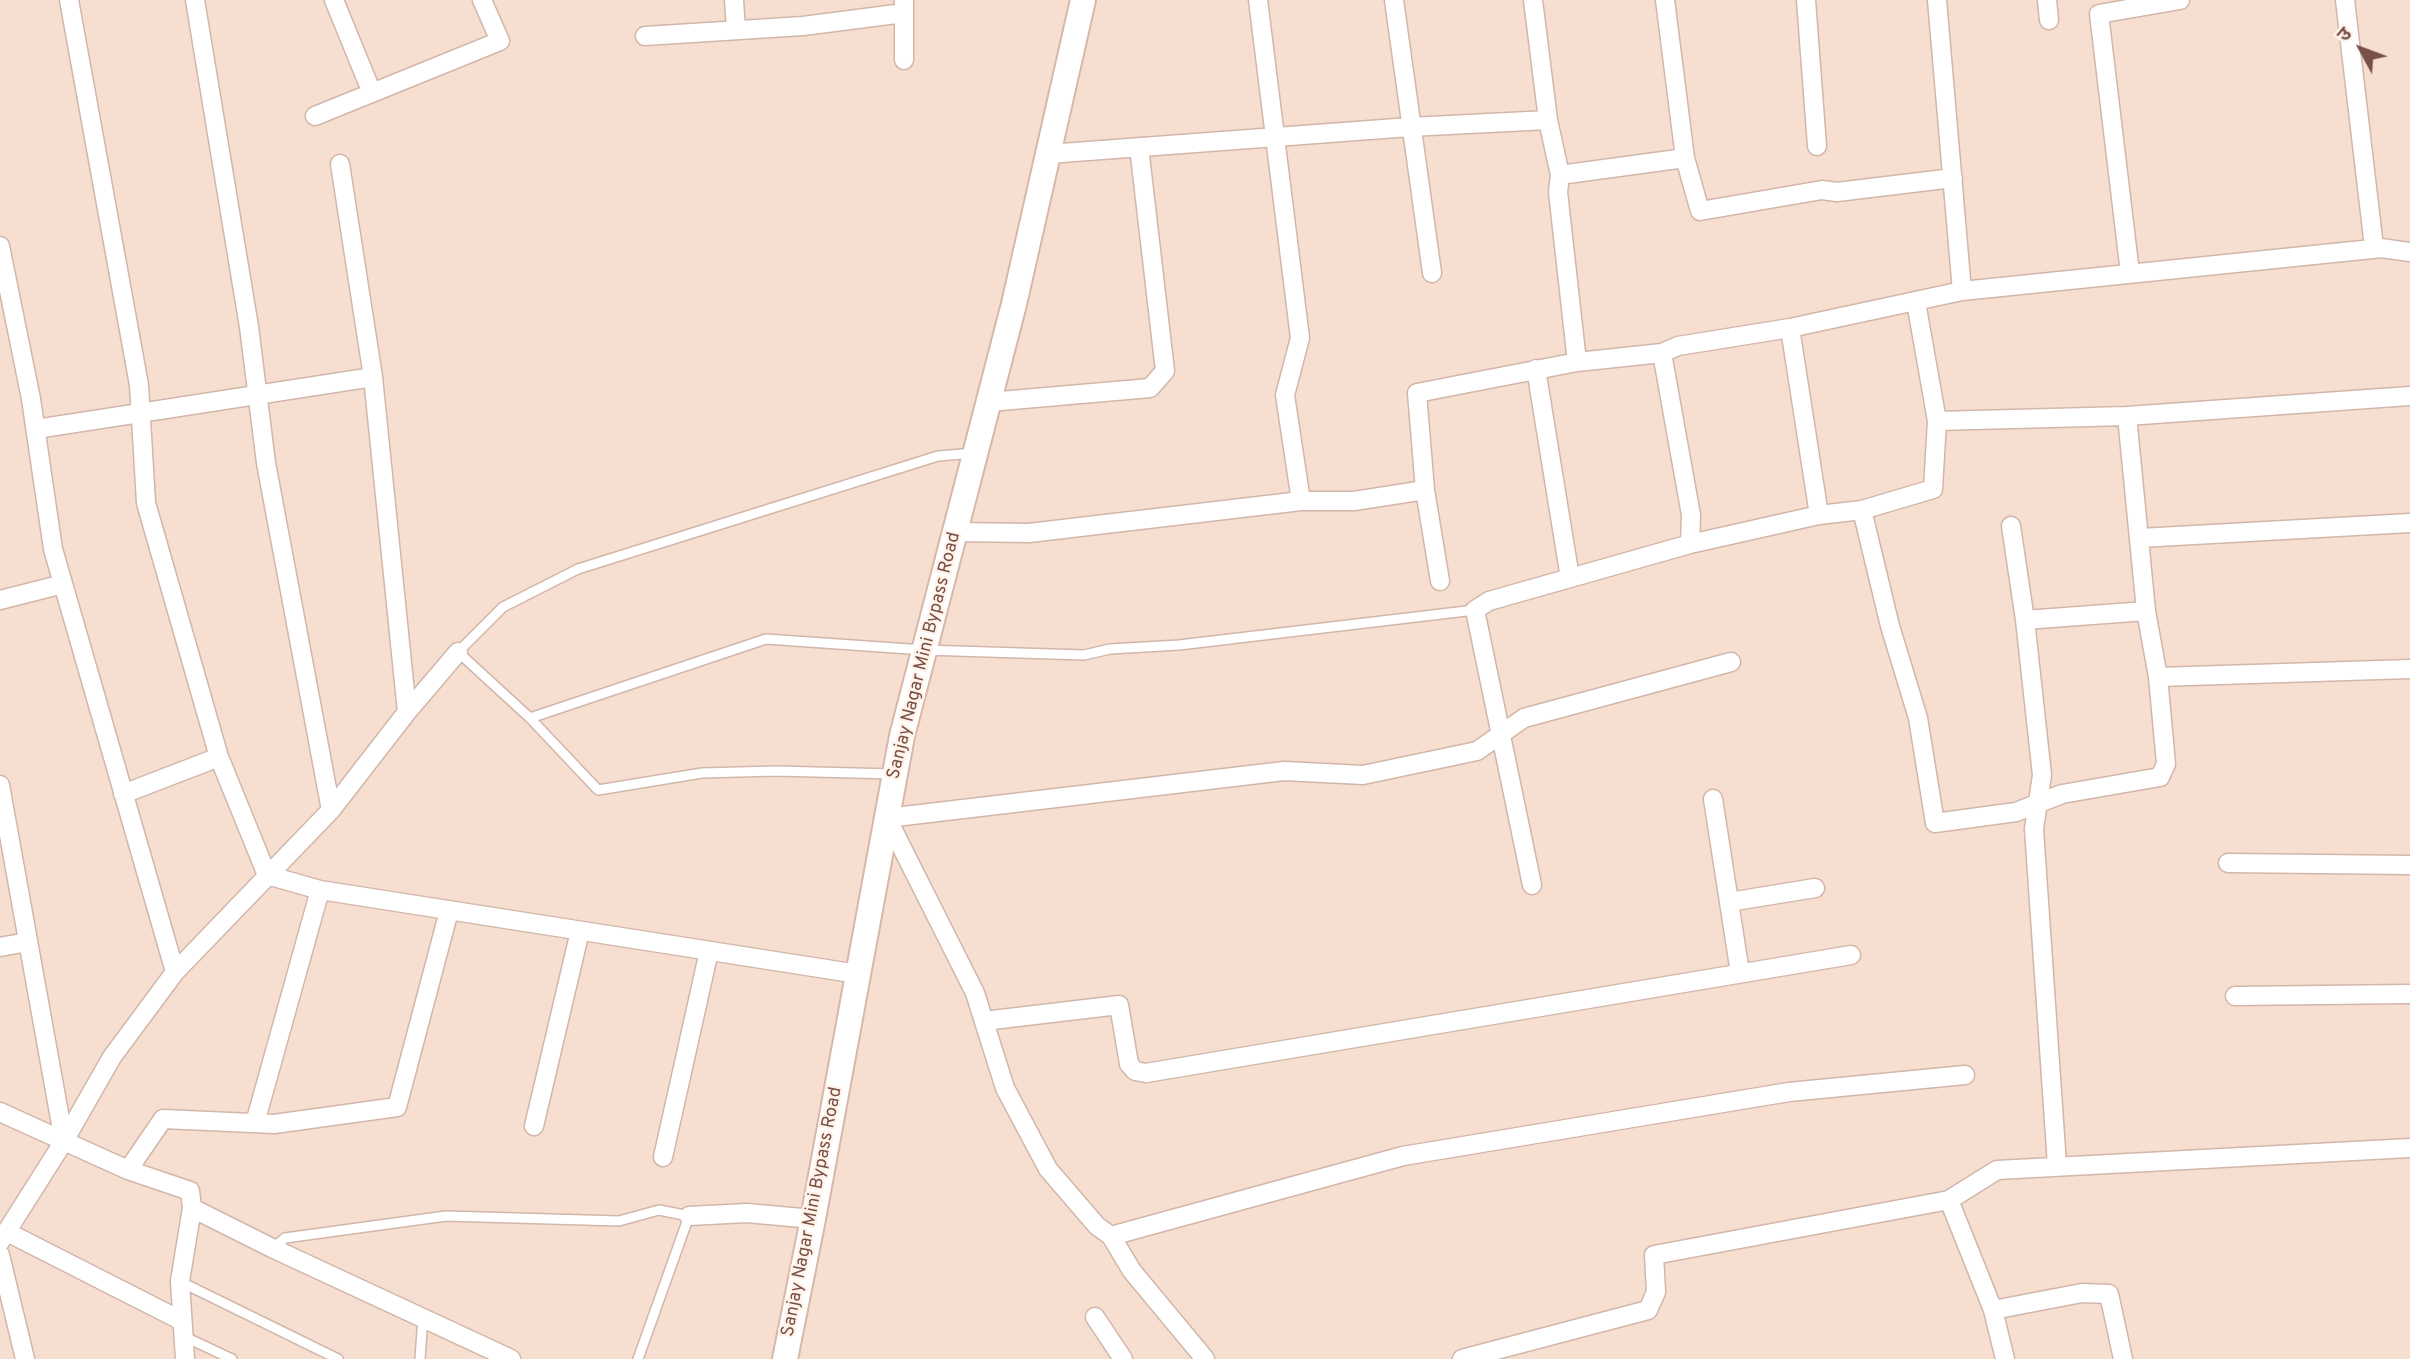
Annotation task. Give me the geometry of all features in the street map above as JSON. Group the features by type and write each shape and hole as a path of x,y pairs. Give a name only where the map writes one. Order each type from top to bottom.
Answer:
{"street":[{"path":"69,0 139,385 146,503 219,757 267,875"},
{"path":"195,0 249,327 266,463 331,810"},
{"path":"334,0 372,93"},
{"path":"315,116 500,41 482,0"},
{"path":"734,0 736,30"},
{"name":"Sanjay Nagar Mini Bypass Road","path":"785,1359 902,736 1014,304 1083,0"},
{"path":"1258,0 1300,338 1285,395 1301,501"},
{"path":"1394,0 1432,273"},
{"path":"1534,0 1548,120 1560,175 1558,192 1577,362"},
{"path":"1665,0 1685,158 1700,211 1822,190 1836,192 1953,178"},
{"path":"1806,0 1817,146"},
{"path":"1937,0 1962,291"},
{"path":"2048,0 2049,20"},
{"path":"2130,272 2099,14 2180,0"},
{"path":"2345,0 2374,247 2410,252"},
{"path":"645,36 803,26 904,6 904,60"},
{"path":"1048,154 1410,127 1548,120"},
{"path":"989,402 1150,388 1165,371 1139,148"},
{"path":"1560,175 1685,158"},
{"path":"340,164 373,377 408,712"},
{"path":"0,246 36,429 53,549 175,972"},
{"path":"1440,581 1425,490 1417,393 1577,362 1662,353 1678,346 1790,328 1962,291 2382,248"},
{"path":"1532,885 1475,610 1489,601 1690,544 1819,515 1862,510 1933,489 1937,421 1916,302"},
{"path":"1790,328 1819,515"},
{"path":"1662,353 1691,514 1690,544"},
{"path":"1536,369 1570,579"},
{"path":"36,429 373,377"},
{"path":"1937,421 2127,416 2410,396"},
{"path":"1862,510 1890,626 1918,718 1935,823 2016,812 2062,794 2160,777 2166,764 2158,677 2146,611 2127,416"},
{"path":"955,532 1029,533 1301,501 1354,501 1425,490"},
{"path":"2140,538 2410,523"},
{"path":"2011,526 2025,620 2042,775 2034,829 2057,1165"},
{"path":"0,600 63,584"},
{"path":"2025,620 2146,611"},
{"path":"183,1328 3,1237 64,1141 112,1057 175,972 331,810 458,652"},
{"path":"1205,1359 1132,1270 1111,1236 1097,1226 1048,1170 1006,1088 975,993 887,818 1284,771 1363,775 1477,751 1524,718 1731,662"},
{"path":"2158,677 2410,669"},
{"path":"123,794 219,757"},
{"path":"0,785 64,1141"},
{"path":"1713,799 1740,974"},
{"path":"2228,863 2410,864"},
{"path":"267,875 320,890 858,974"},
{"path":"1729,902 1815,888"},
{"path":"255,1123 320,890"},
{"path":"128,1170 163,1119 274,1124 397,1107 449,911"},
{"path":"534,1126 580,931"},
{"path":"0,947 28,943"},
{"path":"663,1157 709,951"},
{"path":"984,1021 1119,1005 1129,1064 1135,1071 1146,1073 1852,955"},
{"path":"2235,996 2410,994"},
{"path":"1111,1236 1403,1156 1789,1092 1965,1074"},
{"path":"0,1112 128,1170 190,1191 192,1208 180,1281 185,1359"},
{"path":"1462,1359 1648,1310 1656,1292 1654,1255 1949,1200 1997,1170 2410,1148"},
{"path":"1949,1200 1993,1310 2005,1359"},
{"path":"192,1208 511,1359"},
{"path":"689,1216 747,1213 813,1219"},
{"path":"0,1255 25,1359"},
{"path":"1993,1310 2082,1293 2109,1294 2123,1359"},
{"path":"1095,1317 1123,1359"}],"lane":[{"path":"895,774 776,771 702,773 598,790 530,718 458,652 503,607 578,569 938,456 975,453"},
{"path":"530,718 766,639 924,650 1084,654 1475,610"},
{"path":"272,1248 285,1238 446,1216 619,1221 659,1210 689,1216 638,1359"},
{"path":"180,1281 338,1359"},
{"path":"420,1359 423,1317"},
{"path":"183,1328 232,1359"}],"shaded area":[{"path":"0,0 2410,0 2410,1359 0,1359"}]}
